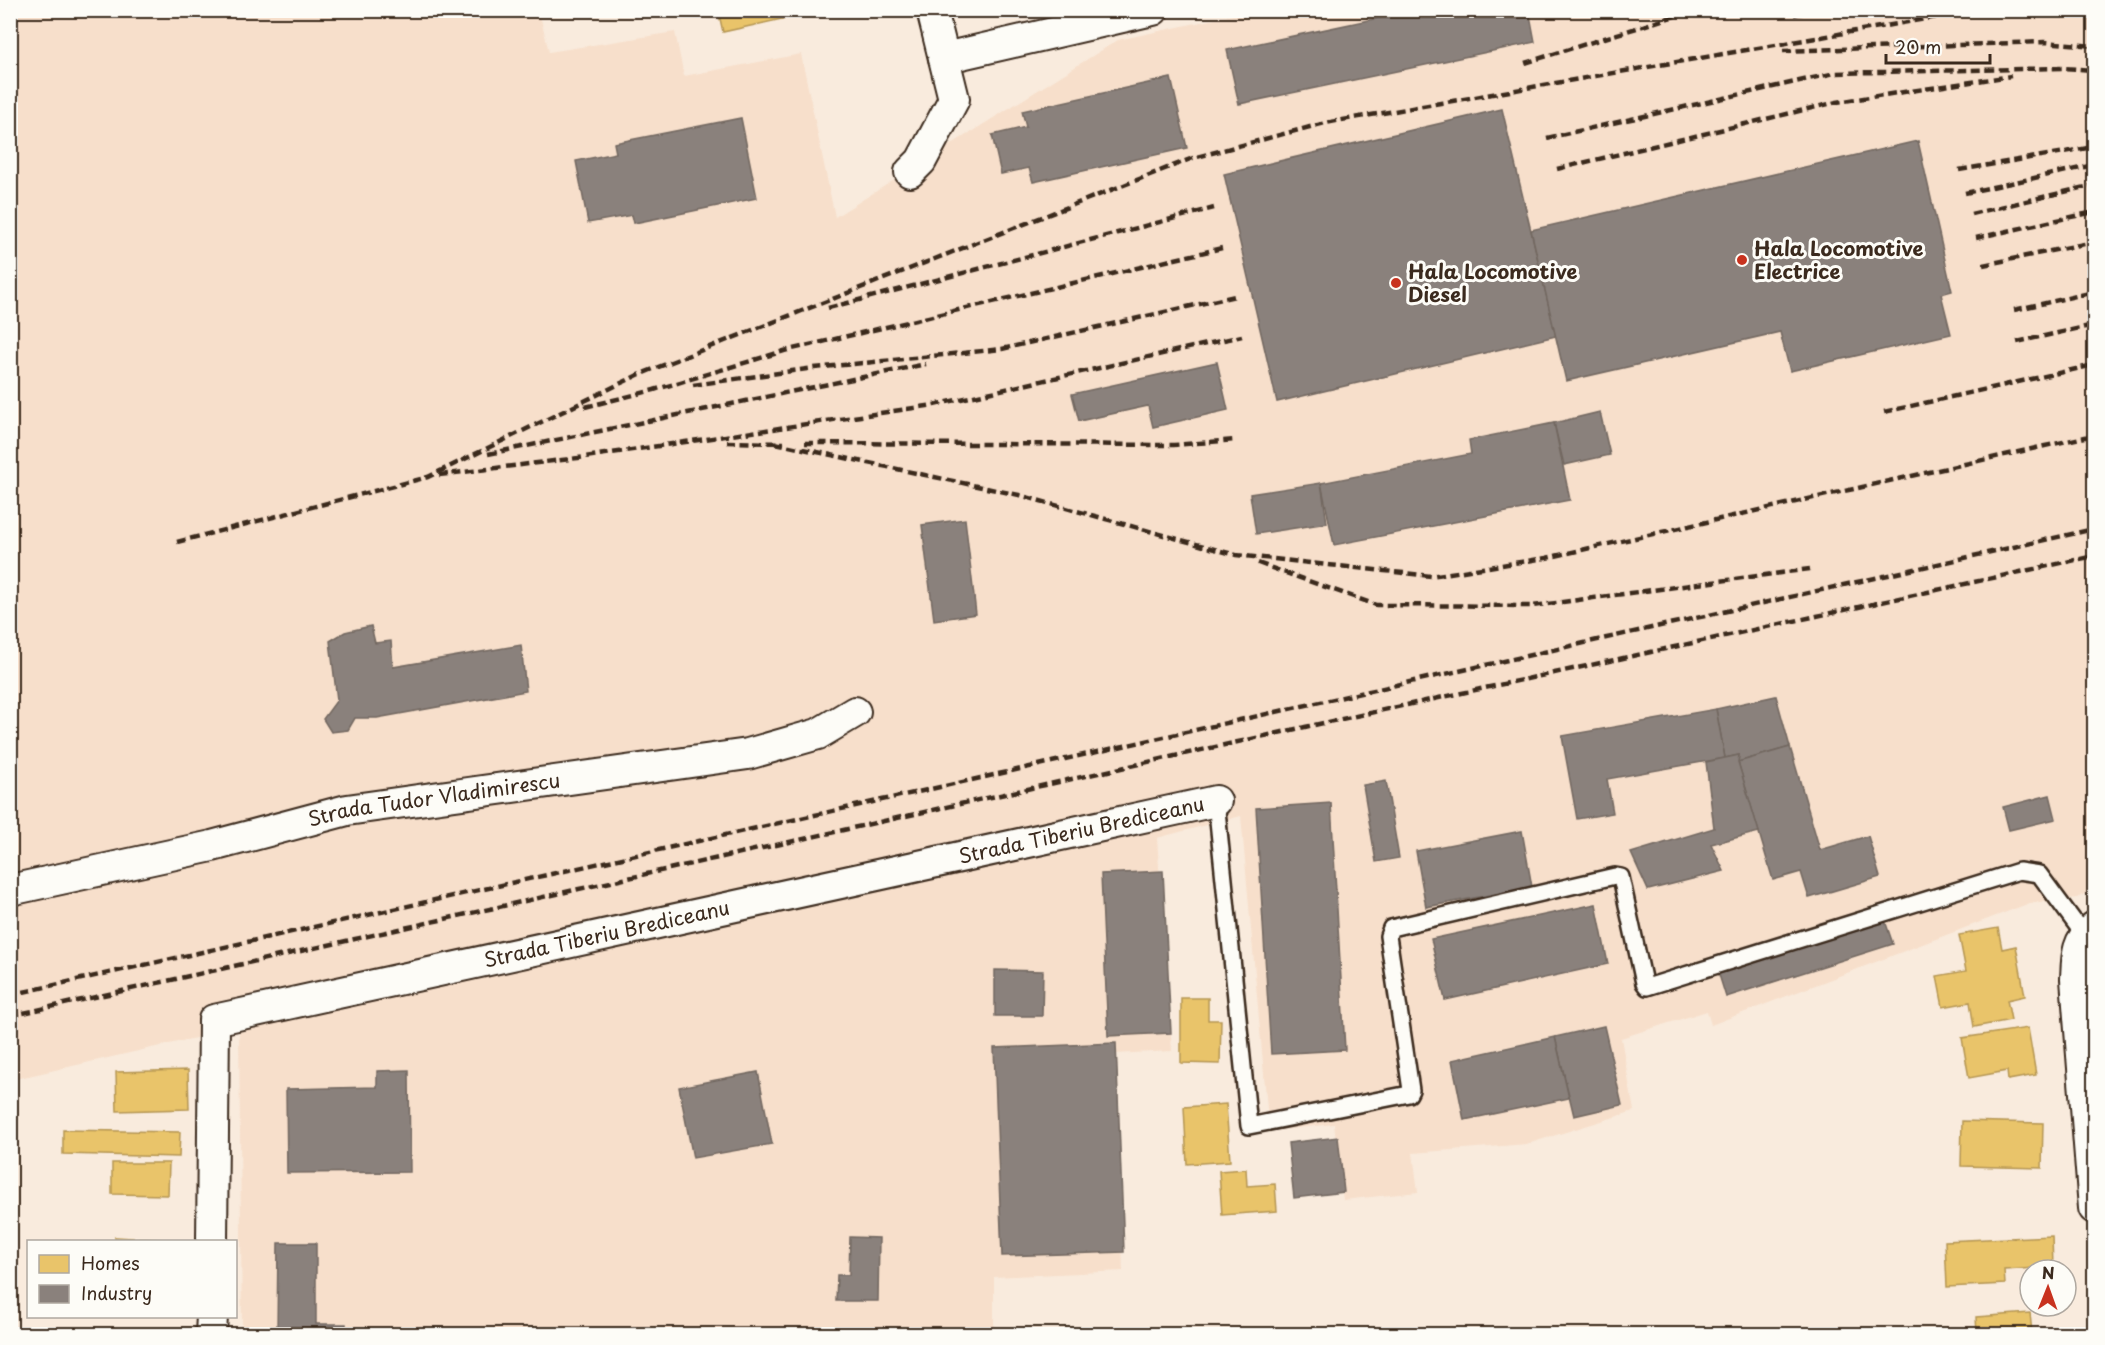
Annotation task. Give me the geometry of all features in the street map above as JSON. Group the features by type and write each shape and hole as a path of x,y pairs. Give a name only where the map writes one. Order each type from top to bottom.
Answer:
{"street":[{"path":"910,172 921,161 954,99 932,10"},
{"path":"944,58 1153,10"},
{"name":"Strada Tudor Vladimirescu","path":"10,890 212,846 347,810 747,754 818,734 855,712"},
{"name":"Strada Tiberiu Brediceanu","path":"212,1240 214,1020 1216,801"},
{"path":"2089,931 2077,952 2076,979 2094,1208"},
{"path":"211,1335 212,1318"}],"lane":[{"path":"1216,801 1249,1126 1409,1094 1412,1090 1388,936 1391,928 1593,881 1621,877 1647,987 2019,871 2039,874 2089,931"}],"shaded area":[{"path":"10,11 539,11 549,52 675,32 684,76 801,54 835,217 1118,40 1252,11 2094,11 2094,890 2077,898 2030,903 1711,1025 1707,1011 1621,1038 1634,1111 1527,1144 1413,1153 1418,1192 1343,1200 1334,1124 1269,1131 1241,816 1157,838 1172,1051 1114,1054 1123,1271 994,1277 994,1327 947,1334 242,1334 239,1028 11,1080"}],"building: Homes":[{"path":"718,10 789,10 791,17 723,32"},
{"path":"1998,928 2002,949 2016,946 2025,996 2007,1000 2011,1020 1974,1027 1970,1002 1943,1007 1937,976 1966,971 1959,935"},
{"path":"1181,998 1208,998 1208,1020 1221,1020 1220,1064 1181,1063"},
{"path":"2028,1028 2036,1075 2008,1080 2007,1071 1969,1078 1962,1038"},
{"path":"188,1070 189,1109 117,1111 116,1072"},
{"path":"1226,1104 1230,1161 1187,1164 1184,1107"},
{"path":"1962,1121 2043,1123 2042,1168 1961,1166"},
{"path":"63,1130 180,1132 179,1157 63,1154"},
{"path":"112,1163 169,1163 168,1195 112,1194"},
{"path":"1246,1169 1247,1186 1275,1184 1277,1211 1222,1215 1219,1171"},
{"path":"2052,1236 2053,1258 2018,1258 2018,1269 2004,1270 2005,1284 1947,1287 1945,1241"},
{"path":"115,1237 166,1240 115,1240"},
{"path":"2018,1314 2018,1318 2030,1318 2032,1334 1977,1334 1976,1317"},
{"path":"1141,1332 1141,1334 1106,1334"}],"building: Industry":[{"path":"1416,10 1529,10 1535,42 1239,104 1227,50"},
{"path":"1794,10 1823,10 1795,16"},
{"path":"1171,78 1187,148 1033,182 1029,168 1001,174 992,135 1026,127 1022,111"},
{"name":"Hala Locomotive Diesel","path":"1502,109 1556,336 1277,402 1224,174"},
{"path":"741,118 757,198 634,223 632,215 588,223 576,161 616,153 614,143"},
{"name":"Hala Locomotive Electrice","path":"1918,141 1952,291 1941,294 1951,334 1790,371 1780,332 1566,381 1531,230"},
{"path":"1217,362 1228,410 1153,427 1148,406 1079,421 1072,394"},
{"path":"1600,412 1610,455 1564,465 1554,423"},
{"path":"1554,423 1570,500 1334,545 1321,483 1471,454 1469,440"},
{"path":"1321,483 1327,523 1256,534 1250,494"},
{"path":"965,519 976,614 934,620 922,525"},
{"path":"371,626 375,643 391,641 393,667 521,645 526,691 377,718 355,718 348,730 331,732 323,719 337,700 330,641 345,632"},
{"path":"1776,696 1790,747 1738,762 1739,755 1725,758 1716,709"},
{"path":"1716,709 1725,758 1607,779 1613,813 1577,819 1562,736"},
{"path":"1790,747 1820,850 1868,836 1880,877 1809,898 1801,872 1773,880 1738,762"},
{"path":"1739,755 1738,762 1759,832 1711,844 1724,871 1648,890 1631,853 1714,828 1706,762"},
{"path":"1386,781 1399,858 1376,862 1363,785"},
{"path":"2050,795 2056,819 2009,830 2003,807"},
{"path":"1331,803 1345,1050 1271,1054 1256,808"},
{"path":"1522,831 1532,887 1426,907 1416,851"},
{"path":"1163,871 1171,1033 1108,1036 1101,874"},
{"path":"1596,904 1608,964 1445,1000 1431,939"},
{"path":"1882,912 1893,944 1726,997 1716,965"},
{"path":"995,970 1043,971 1042,1016 995,1016"},
{"path":"1604,1026 1622,1105 1574,1116 1555,1037"},
{"path":"1555,1037 1569,1098 1464,1120 1452,1060"},
{"path":"1116,1043 1124,1252 1002,1256 994,1048"},
{"path":"409,1070 410,1172 287,1173 286,1089 377,1087 377,1071"},
{"path":"758,1072 772,1144 693,1158 679,1087"},
{"path":"1338,1137 1344,1192 1294,1198 1288,1143"},
{"path":"850,1237 879,1238 878,1301 836,1301 837,1275 849,1275"},
{"path":"278,1243 316,1243 316,1324 346,1324 346,1334 277,1334"}],"railway":[{"path":"1525,63 1694,10"},
{"path":"177,542 428,477 638,375 1193,158 1325,123 1960,13 2094,12"},
{"path":"1783,51 2044,42 2094,46"},
{"path":"1547,138 1835,73 2064,68 2094,70"},
{"path":"1557,169 1837,102 2011,76"},
{"path":"1959,170 2094,147"},
{"path":"1965,193 2094,165"},
{"path":"1971,214 2094,185"},
{"path":"828,308 1214,208"},
{"path":"1976,238 2094,212"},
{"path":"1983,265 2094,242"},
{"path":"585,407 654,390 784,351 1222,248"},
{"path":"2014,310 2094,292"},
{"path":"693,385 814,368 1002,349 1235,296"},
{"path":"2017,342 2094,325"},
{"path":"439,475 578,458 934,405 1242,336"},
{"path":"488,454 926,364"},
{"path":"1884,412 2094,365"},
{"path":"775,443 1019,495 1236,555 1431,576 1546,558 2094,435"},
{"path":"805,443 1174,445 1234,440"},
{"path":"727,442 784,443"},
{"path":"10,995 2094,529"},
{"path":"10,1016 1305,727 2094,556"},
{"path":"1258,563 1376,605 1533,606 1810,569"}],"place":[{"name":"Hala Locomotive Electrice","path":"1742,260"},
{"name":"Hala Locomotive Diesel","path":"1396,283"}]}
